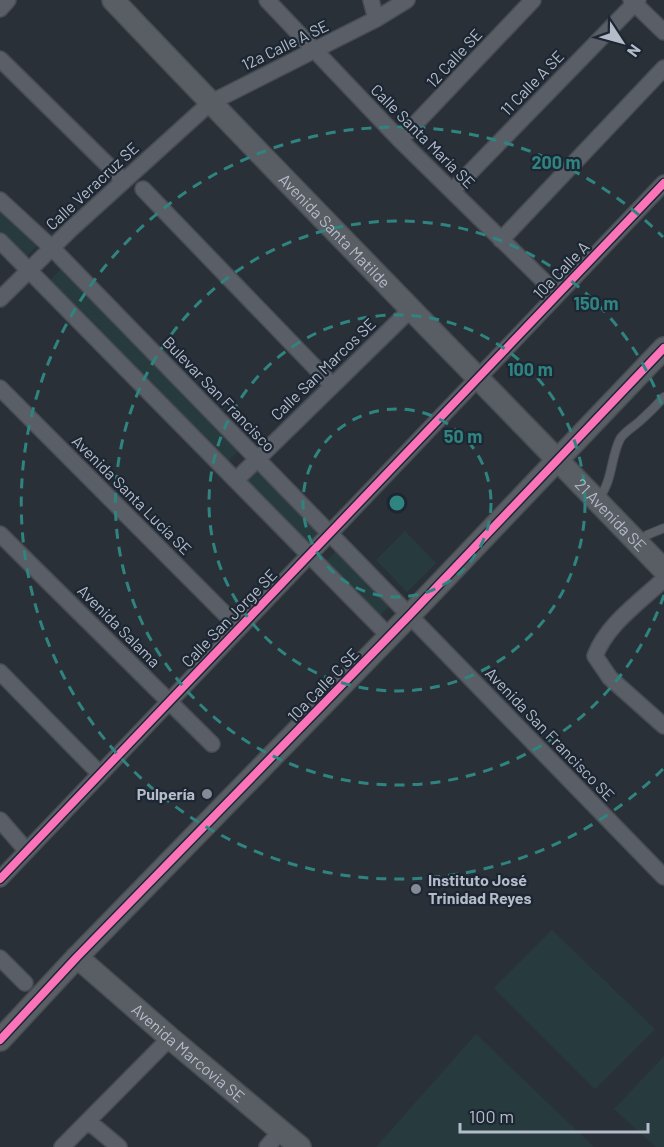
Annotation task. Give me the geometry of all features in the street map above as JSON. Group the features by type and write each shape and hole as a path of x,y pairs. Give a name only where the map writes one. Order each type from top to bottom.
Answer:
{"street":[{"path":"0,9 8,0"},
{"name":"Avenida Santa Matilde","path":"113,0 210,103 557,459"},
{"name":"Calle Santa María SE","path":"267,0 400,140 557,294"},
{"path":"371,0 376,19"},
{"name":"12a Calle A SE","path":"210,103 376,19 406,0"},
{"name":"12 Calle SE","path":"400,140 533,0"},
{"path":"634,1 664,32"},
{"name":"11 Calle A SE","path":"452,191 634,1"},
{"path":"0,59 123,181"},
{"path":"501,240 664,68"},
{"name":"Calle Veracruz SE","path":"0,299 123,181 210,103"},
{"name":"10a Calle A","path":"478,376 664,183"},
{"path":"143,189 332,385"},
{"name":"Bulevar San Francisco","path":"0,200 52,248 410,616"},
{"path":"0,241 389,636"},
{"name":"Calle San Marcos SE","path":"236,480 411,309"},
{"name":"10a Calle C SE","path":"0,1040 77,957 410,616 664,348"},
{"name":"Calle San Jorge SE","path":"0,879 478,376"},
{"name":"Avenida Santa Lucía SE","path":"0,388 239,628"},
{"name":"21 Avenida SE","path":"557,459 664,570"},
{"name":"Avenida Salama","path":"0,534 212,744"},
{"path":"664,579 609,631 600,644 596,656 610,678 664,726"},
{"name":"Avenida San Francisco SE","path":"410,616 664,877"},
{"path":"0,672 100,774"},
{"path":"0,820 27,851"},
{"path":"0,957 25,983"},
{"name":"Avenida Marcovia SE","path":"77,957 170,1038 274,1139 300,1147"},
{"path":"62,1147 170,1038"},
{"path":"88,1121 119,1147"}],"lane":[{"path":"597,500 603,493 621,437 643,419 664,397"},
{"path":"638,544 647,535 664,528"}],"green space":[{"path":"0,211 37,246 27,256 0,233"},
{"path":"62,268 239,450 227,463 49,281"},
{"path":"259,469 320,532 306,545 245,482"},
{"path":"405,531 436,563 407,592 376,560"},
{"path":"336,552 389,607 377,618 324,563"},
{"path":"552,930 655,1029 595,1089 494,988"},
{"path":"476,1034 594,1147 376,1147"},
{"path":"664,1056 664,1147 656,1147 614,1109"}],"cycle path":[{"path":"0,879 664,183"},
{"path":"0,1040 77,957 409,616 664,348"}],"place":[{"name":"Pulpería","path":"207,794"},
{"name":"Instituto José Trinidad Reyes","path":"416,889"}]}
